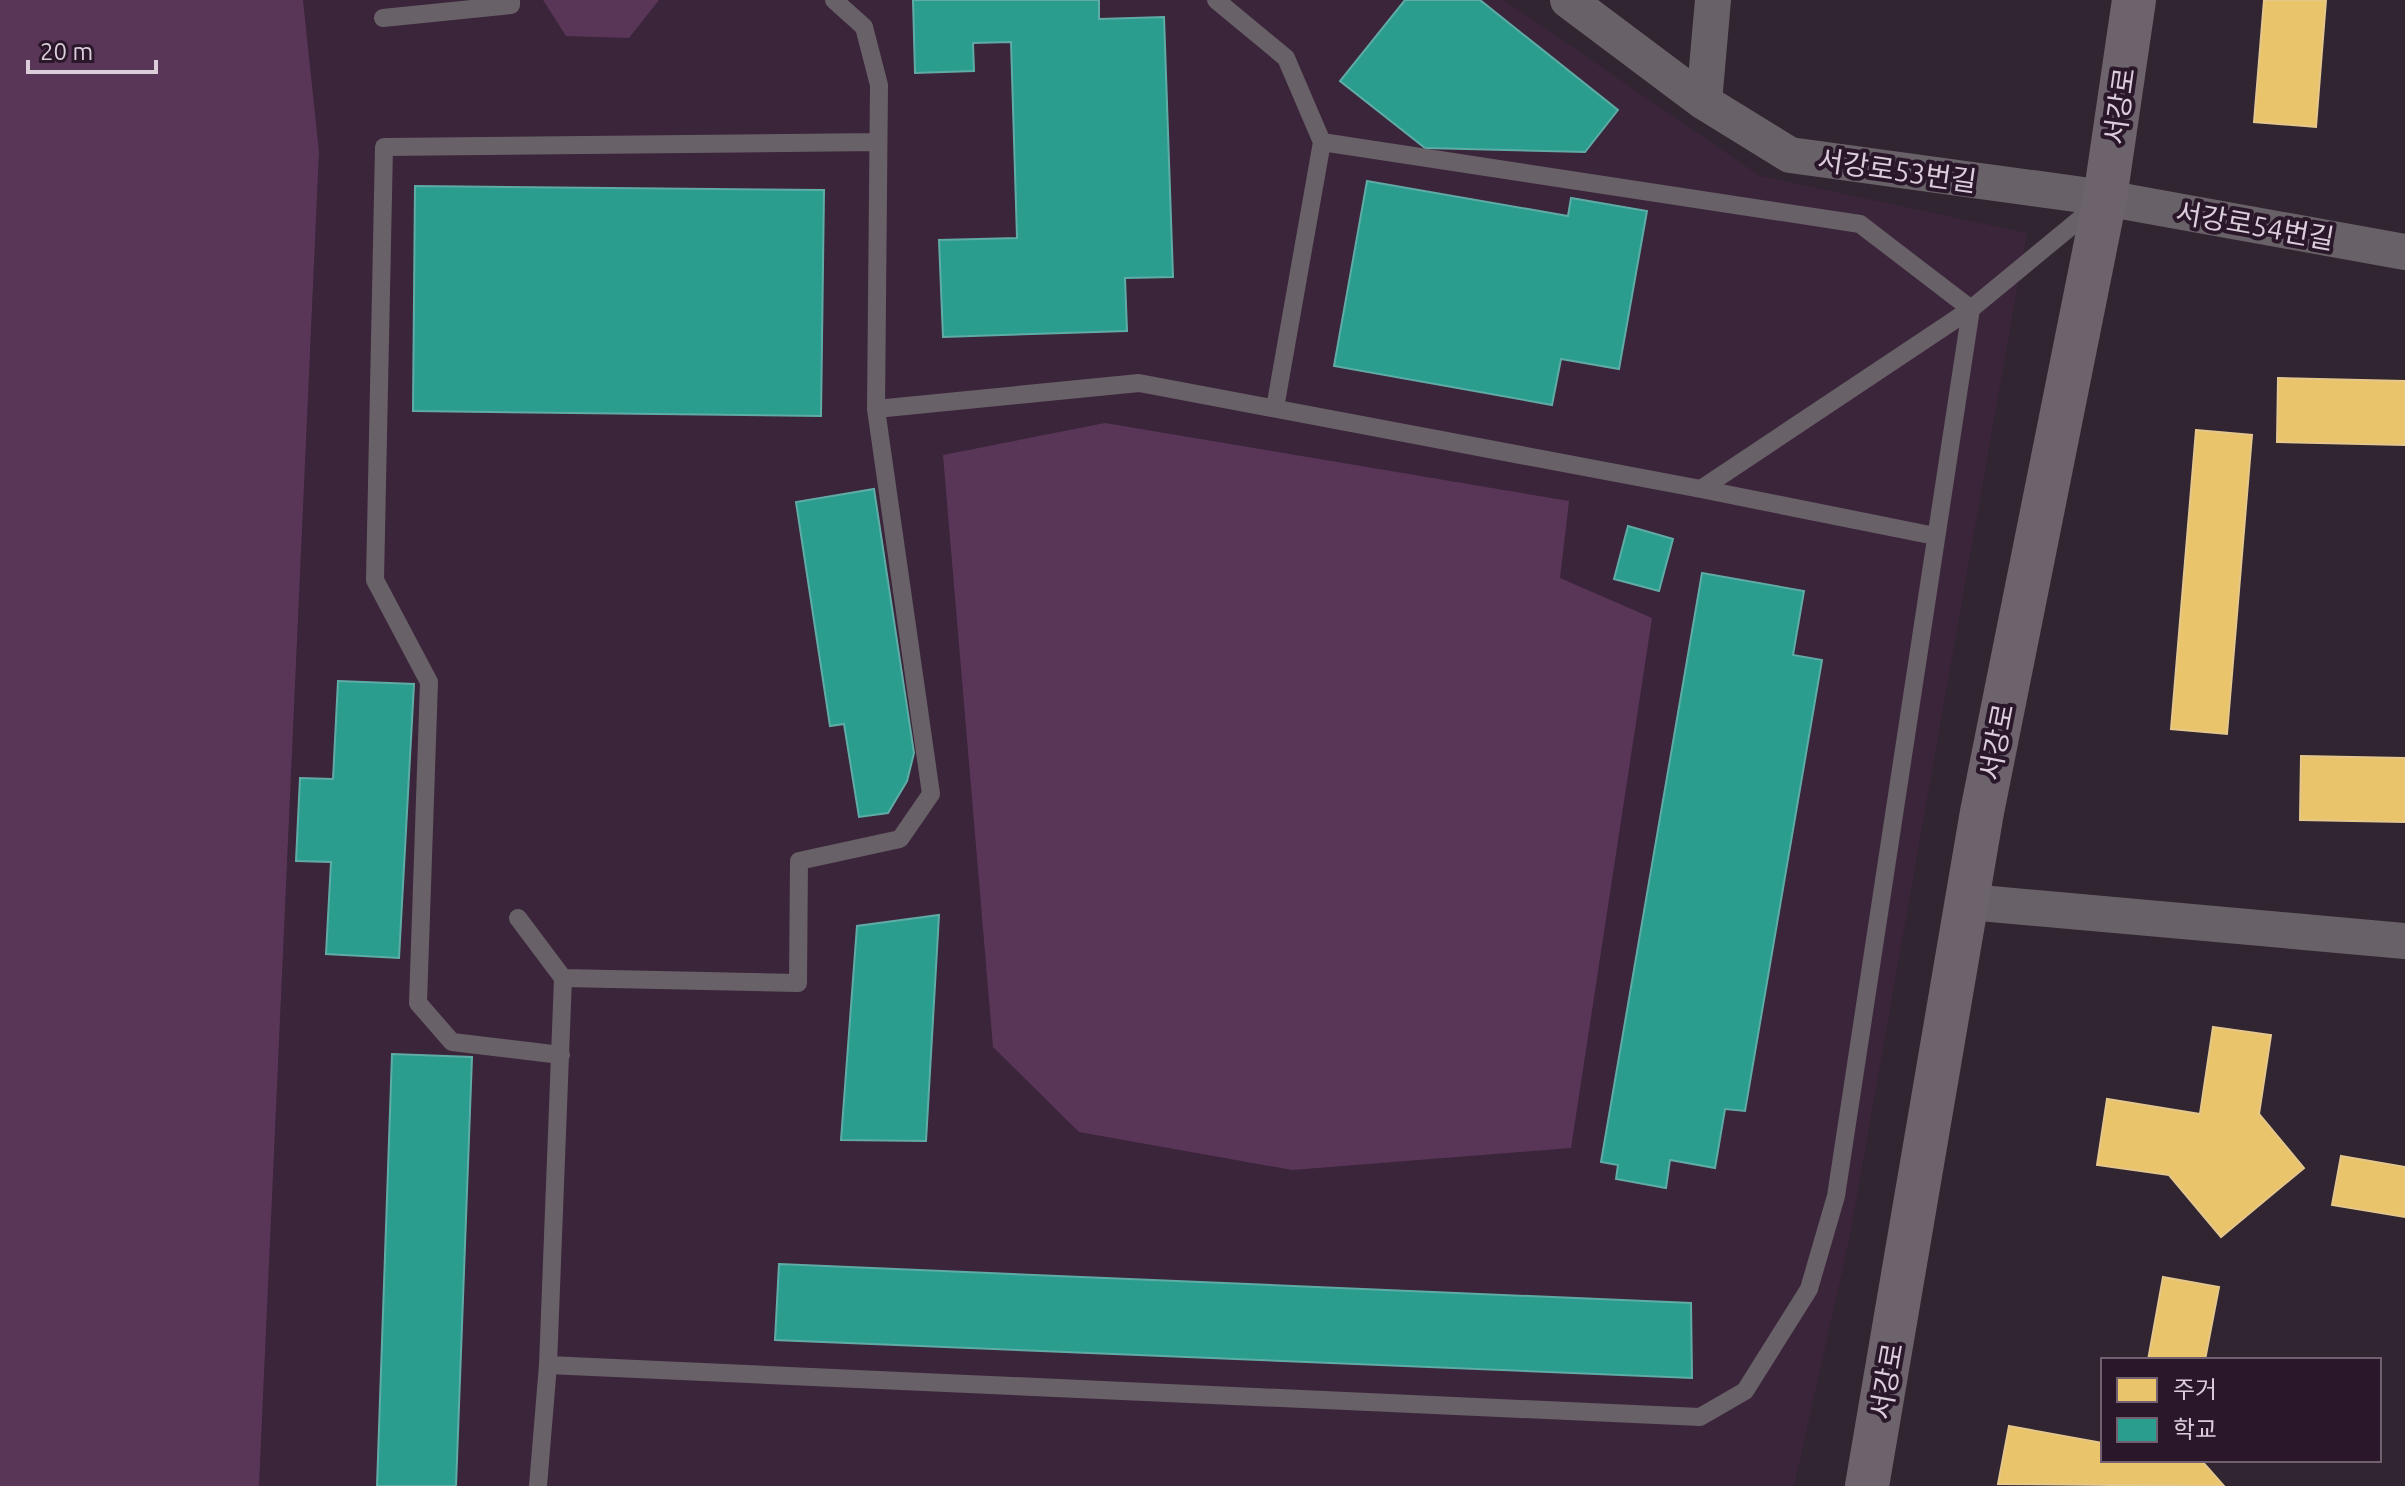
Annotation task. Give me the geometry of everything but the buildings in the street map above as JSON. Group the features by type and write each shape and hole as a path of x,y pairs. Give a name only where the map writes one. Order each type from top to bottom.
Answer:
{"main road":[{"name":"서강로","path":"1867,1486 1982,812 2105,198 2134,0"}],"street":[{"name":"서강로53번길","path":"1568,0 1704,102 1790,155 2105,198"},
{"path":"1704,102 1713,0"},
{"name":"서강로54번길","path":"2105,198 2405,252"},
{"path":"1969,902 2405,941"}],"lane":[{"path":"383,18 511,5 511,0"},
{"path":"563,978 798,983 799,861 900,839 931,794 876,409 879,85 864,27 834,0"},
{"path":"1216,0 1286,58 1322,142 1275,408"},
{"path":"561,1055 452,1042 418,1003 429,682 375,580 384,147 878,142"},
{"path":"1322,142 1860,224 1971,309"},
{"path":"1701,489 1971,309 2105,198"},
{"path":"548,1365 1700,1417 1745,1391 1809,1289 1836,1196 1971,309"},
{"path":"876,409 1139,383 1935,536"},
{"path":"518,918 563,978 548,1365 538,1486"}],"shaded area":[{"path":"0,0 303,0 319,152 259,1486 0,1486"},
{"path":"303,0 1504,0 1760,176 2027,233 1849,1241 1794,1486 259,1486 319,152"},
{"path":"543,0 659,0 629,38 566,36"},
{"path":"1105,423 1569,501 1560,578 1652,618 1571,1148 1292,1170 1079,1132 993,1047 943,455"}]}
